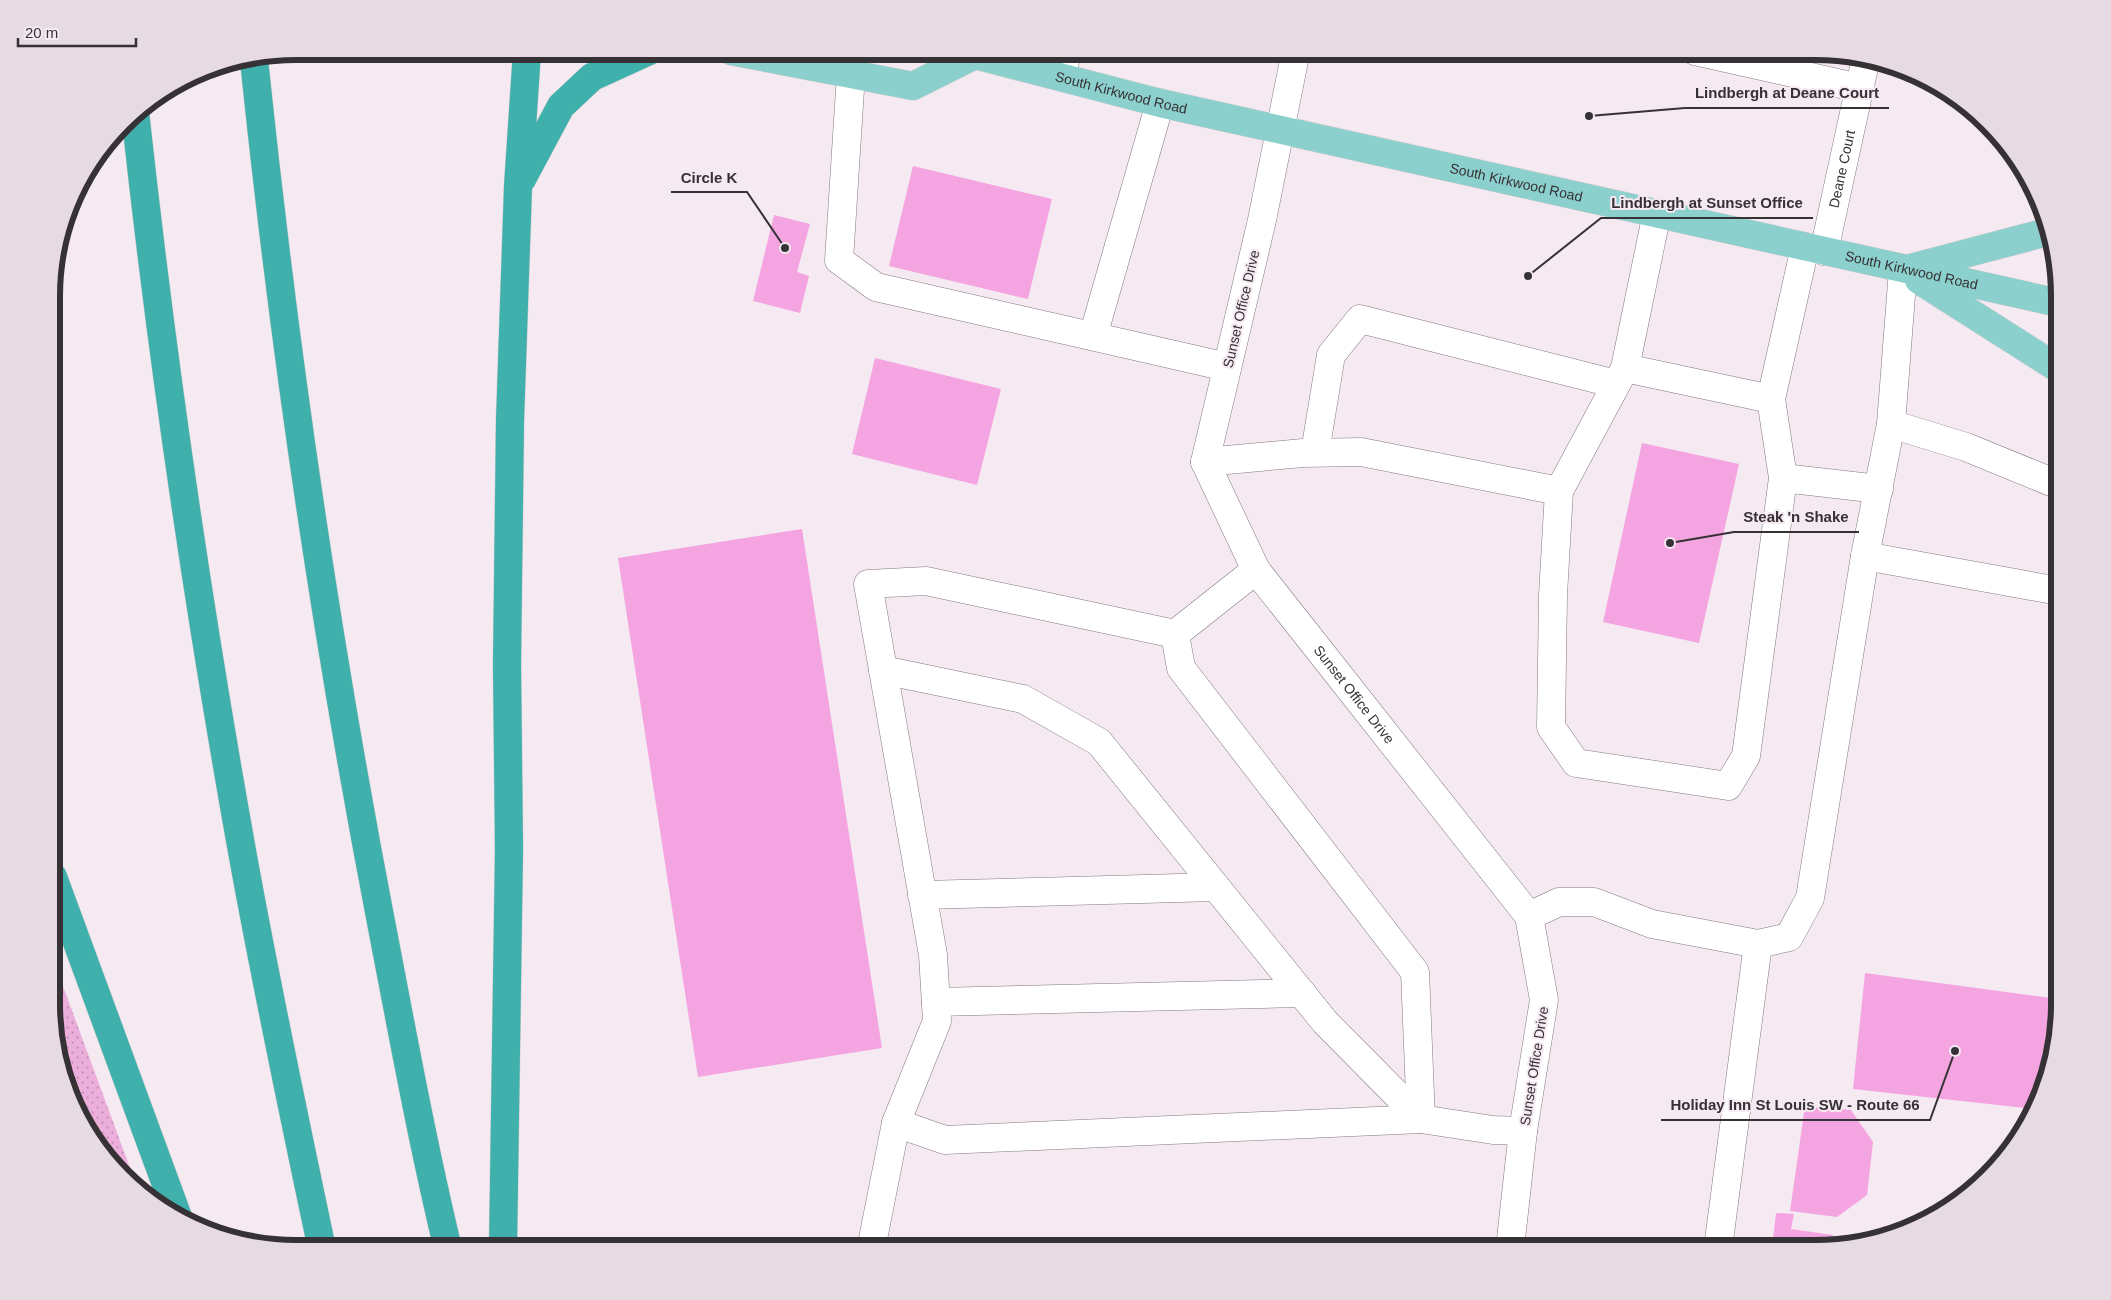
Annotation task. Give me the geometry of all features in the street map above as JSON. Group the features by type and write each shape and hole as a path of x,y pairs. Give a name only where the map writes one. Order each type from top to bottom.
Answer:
{"highway":[{"path":"503,1240 508,849 507,631 518,187 526,60"},
{"path":"518,187 561,106 592,77 629,60"},
{"path":"254,64 291,372 321,585 357,797 396,1004 446,1240"},
{"path":"136,122 173,428 205,640 242,853 283,1064 320,1240"},
{"path":"60,896 174,1205"}],"main road":[{"name":"South Kirkwood Road","path":"778,60 913,86 961,60"},
{"name":"South Kirkwood Road","path":"1031,60 1064,64 1160,103 2051,302"},
{"path":"1903,270 2042,233"},
{"path":"1903,270 2051,364"}],"street":[{"name":"Sunset Office Drive","path":"1294,60 1262,220 1205,462 1256,570 1529,916 1544,1000 1523,1131 1511,1240"},
{"path":"1734,60 1859,88"},
{"name":"Deane Court","path":"1771,399 1864,66"},
{"path":"852,74 839,260 876,287 1227,368"},
{"path":"1093,336 1160,103"},
{"path":"1315,452 1331,355 1360,319 1621,376 1771,399 1782,478 1746,756 1728,786 1576,763 1551,727 1553,595 1559,491 1621,376 1657,214"},
{"path":"1529,916 1559,902 1594,902 1652,924 1758,944 1789,937 1810,898 1865,556 1891,424 1903,270"},
{"path":"1891,424 1966,447 2051,482"},
{"path":"1205,462 1315,452 1361,452 1559,491"},
{"path":"1782,478 1878,489"},
{"path":"1865,556 2051,590"},
{"path":"1175,634 1256,570"},
{"path":"873,1240 896,1123 936,1021 936,1002 933,955 868,584 926,580 1175,634"},
{"path":"1175,634 1180,668 1415,972 1421,1120"},
{"path":"883,670 1023,699 1099,742 1325,1022 1421,1120"},
{"path":"922,894 1216,887"},
{"path":"1719,1240 1758,944"},
{"path":"936,1002 1302,994"},
{"path":"896,1123 945,1140 1421,1120 1493,1130 1523,1131"}],"shaded area":[{"path":"60,978 132,1174 100,1135 78,1094 68,1065 62,1035"}],"building":[{"path":"913,166 1052,199 1028,299 889,266"},
{"path":"774,215 810,224 797,272 809,276 800,313 753,301"},
{"path":"875,358 1001,389 977,485 852,454"},
{"path":"1642,443 1739,464 1699,643 1603,622"},
{"path":"802,529 882,1048 698,1077 618,558"},
{"path":"1865,973 2051,998 2049,1035 2043,1065 2027,1108 1853,1089"},
{"path":"1805,1106 1851,1110 1873,1142 1867,1195 1837,1217 1790,1211"},
{"path":"1776,1213 1794,1214 1791,1229 1833,1235 1833,1239 1773,1240"}],"place":[{"name":"Lindbergh at Deane Court","path":"1589,116"},
{"name":"Circle K","path":"785,248"},
{"name":"Lindbergh at Sunset Office","path":"1528,276"},
{"name":"Steak 'n Shake","path":"1670,543"},
{"name":"Holiday Inn St Louis SW - Route 66","path":"1955,1051"}]}
